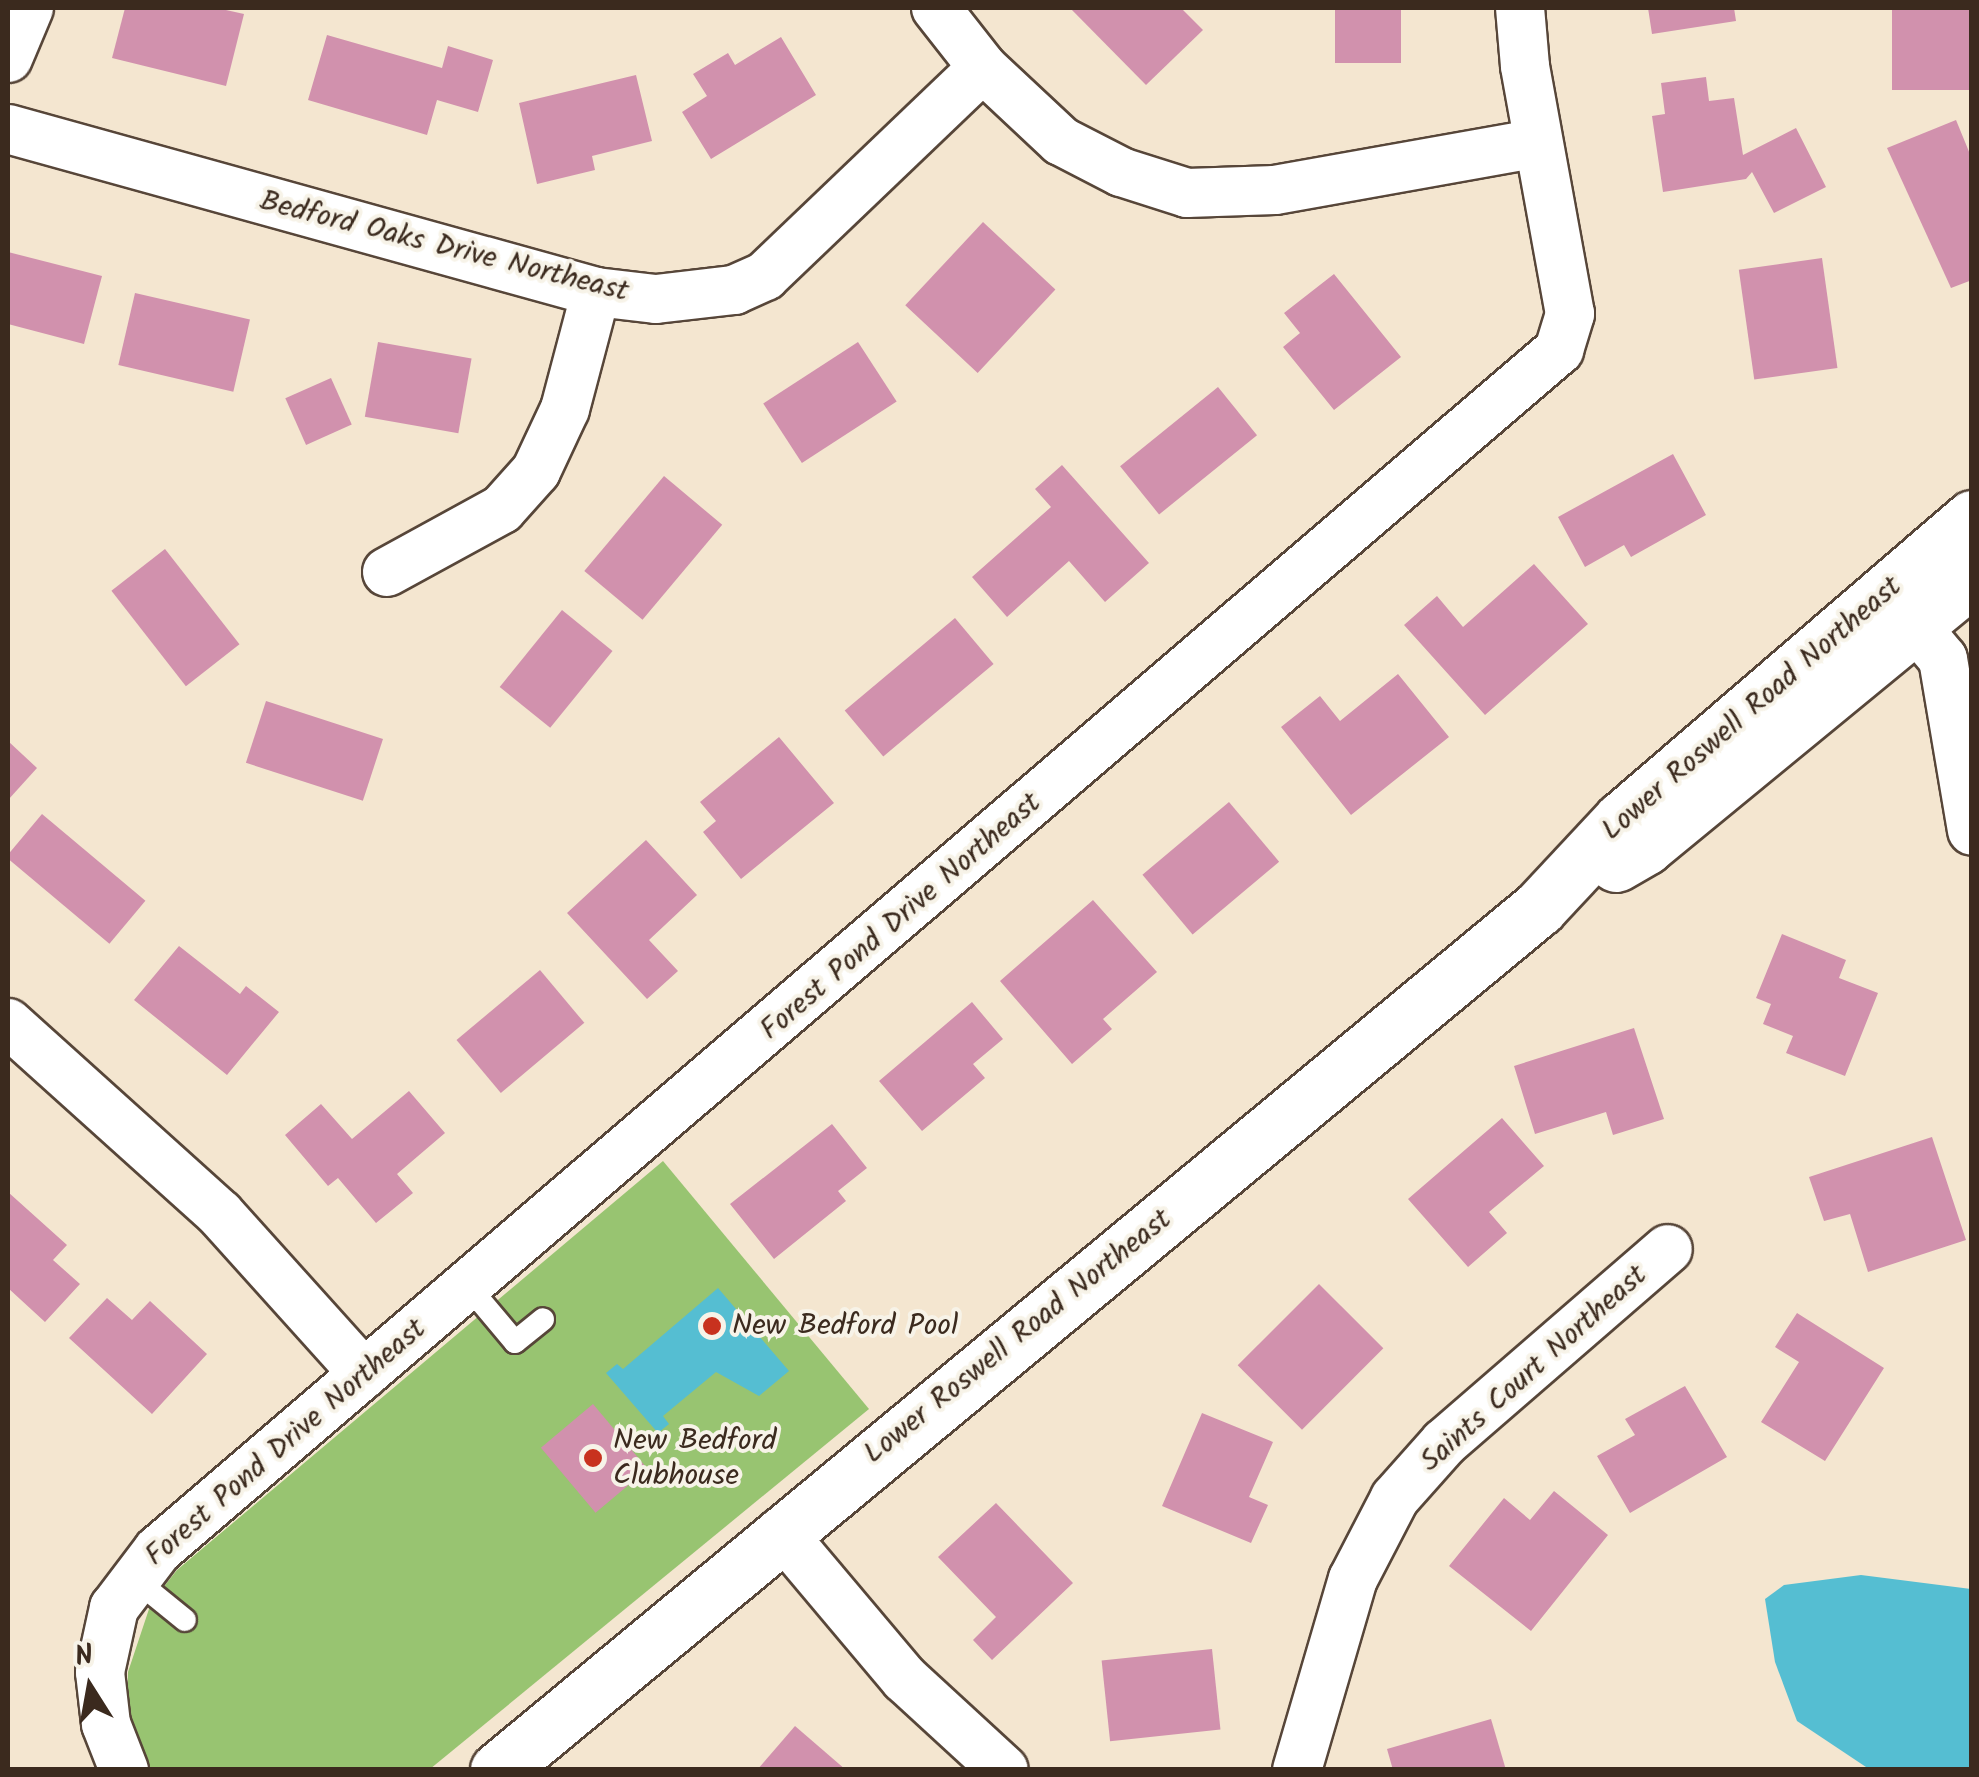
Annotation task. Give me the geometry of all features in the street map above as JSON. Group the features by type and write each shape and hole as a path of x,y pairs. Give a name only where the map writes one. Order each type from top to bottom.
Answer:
{"street":[{"path":"8,58 29,8"},
{"path":"936,8 983,68 1061,141 1121,172 1187,194 1276,190 1538,143"},
{"name":"Forest Pond Drive Northeast","path":"124,1770 106,1724 100,1672 114,1608 132,1578 364,1374 1559,350 1570,314 1538,143 1520,8"},
{"name":"Bedford Oaks Drive Northeast","path":"8,129 596,292 696,296 766,276 983,68"},
{"path":"387,572 502,508 536,472 559,426 596,292"},
{"name":"Lower Roswell Road Northeast","path":"498,1770 1539,908 1645,847 1901,610 1972,518"},
{"name":"Lower Roswell Road Northeast","path":"1901,610 1972,578"},
{"path":"1901,610 1943,658 1972,831"},
{"path":"8,1023 220,1214 364,1374"},
{"name":"Saints Court Northeast","path":"1296,1770 1358,1565 1395,1498 1459,1430 1668,1250"},
{"path":"781,1532 905,1679 1004,1770"}],"lane":[{"path":"468,1286 516,1342 543,1320"},
{"path":"132,1578 185,1620"}],"green space":[{"path":"663,1161 869,1409 430,1769 150,1769 137,1749 127,1709 128,1672 151,1603 177,1570"}],"water":[{"name":"New Bedford Pool","path":"718,1288 789,1371 759,1396 716,1372 663,1416 669,1424 658,1433 606,1373 617,1364 623,1369"},
{"path":"1861,1575 1971,1589 1971,1769 1869,1769 1797,1721 1775,1662 1765,1599 1784,1585"}],"building":[{"path":"125,8 217,8 244,14 226,86 112,58"},
{"path":"1070,8 1181,8 1203,30 1146,85"},
{"path":"1335,8 1401,8 1401,63 1335,63"},
{"path":"1648,8 1734,8 1736,21 1652,34"},
{"path":"1892,8 1972,8 1972,90 1892,90"},
{"path":"327,35 442,68 448,46 493,60 478,112 437,100 427,135 308,100"},
{"path":"781,37 816,95 711,159 682,112 707,96 693,74 728,53 735,65"},
{"path":"636,75 652,141 592,156 595,170 537,184 519,103"},
{"path":"1706,77 1709,101 1734,98 1743,155 1796,128 1826,187 1774,213 1752,172 1746,179 1663,192 1652,116 1665,114 1661,83"},
{"path":"1956,120 1972,159 1972,280 1951,288 1887,148"},
{"path":"983,222 1055,290 978,373 905,305"},
{"path":"8,252 102,276 84,344 8,324"},
{"path":"1822,258 1837,368 1754,380 1739,270"},
{"path":"1334,274 1401,357 1334,410 1283,347 1300,333 1284,313"},
{"path":"135,293 250,320 233,392 118,365"},
{"path":"378,342 472,358 458,433 365,417"},
{"path":"858,342 897,402 802,463 763,404"},
{"path":"331,378 352,425 306,445 285,398"},
{"path":"1218,387 1257,435 1159,514 1120,466"},
{"path":"1673,454 1706,515 1631,557 1624,545 1585,567 1558,517"},
{"path":"1062,465 1149,563 1105,602 1069,561 1007,617 972,577 1051,507 1035,489"},
{"path":"664,476 722,525 643,620 584,571"},
{"path":"165,549 239,644 186,686 111,591"},
{"path":"1534,564 1588,624 1485,715 1404,625 1437,596 1463,627"},
{"path":"562,610 613,651 550,728 500,687"},
{"path":"955,618 994,664 883,757 845,711"},
{"path":"1398,674 1449,737 1351,815 1281,727 1320,696 1340,721"},
{"path":"266,701 383,739 363,801 246,763"},
{"path":"779,737 834,803 741,879 703,832 716,821 700,802"},
{"path":"8,741 37,768 8,800"},
{"path":"1229,802 1279,862 1193,934 1142,875"},
{"path":"42,814 145,901 109,944 8,859"},
{"path":"646,840 697,895 649,940 678,971 647,999 567,913"},
{"path":"1093,900 1157,972 1103,1019 1112,1029 1072,1064 1000,981"},
{"path":"1782,934 1846,960 1839,978 1878,993 1845,1076 1786,1053 1793,1036 1763,1024 1771,1004 1756,998"},
{"path":"179,946 240,994 246,986 279,1012 227,1075 134,1000"},
{"path":"540,970 584,1023 501,1093 457,1040"},
{"path":"972,1002 1003,1039 973,1064 985,1078 922,1131 879,1081"},
{"path":"1634,1028 1664,1119 1613,1135 1606,1112 1535,1134 1514,1066"},
{"path":"409,1091 445,1133 397,1174 413,1193 376,1223 338,1178 328,1186 285,1135 321,1104 352,1139"},
{"path":"1502,1118 1544,1166 1489,1212 1507,1233 1468,1267 1408,1199"},
{"path":"832,1124 867,1168 838,1191 846,1201 774,1259 730,1204"},
{"path":"1932,1137 1966,1240 1868,1272 1850,1214 1824,1221 1809,1177"},
{"path":"8,1192 67,1245 53,1260 80,1284 45,1322 8,1288"},
{"path":"1319,1284 1383,1348 1302,1430 1238,1365"},
{"path":"107,1298 132,1320 150,1301 207,1354 152,1414 69,1338"},
{"path":"1797,1313 1884,1368 1825,1461 1761,1422 1799,1362 1775,1347"},
{"path":"1685,1386 1727,1457 1630,1513 1597,1456 1635,1435 1625,1419"},
{"name":"New Bedford Clubhouse","path":"593,1404 648,1469 596,1513 541,1448"},
{"path":"1202,1413 1273,1442 1249,1497 1268,1505 1251,1543 1162,1506"},
{"path":"1554,1491 1608,1535 1531,1631 1449,1566 1504,1498 1530,1520"},
{"path":"996,1503 1073,1583 992,1660 973,1640 996,1617 938,1557"},
{"path":"1212,1649 1220,1730 1110,1741 1102,1661"},
{"path":"1491,1719 1506,1770 1393,1770 1387,1749"},
{"path":"795,1726 846,1770 757,1770"}],"place":[{"name":"New Bedford Pool","path":"712,1326"},
{"name":"New Bedford Clubhouse","path":"593,1458"}]}
